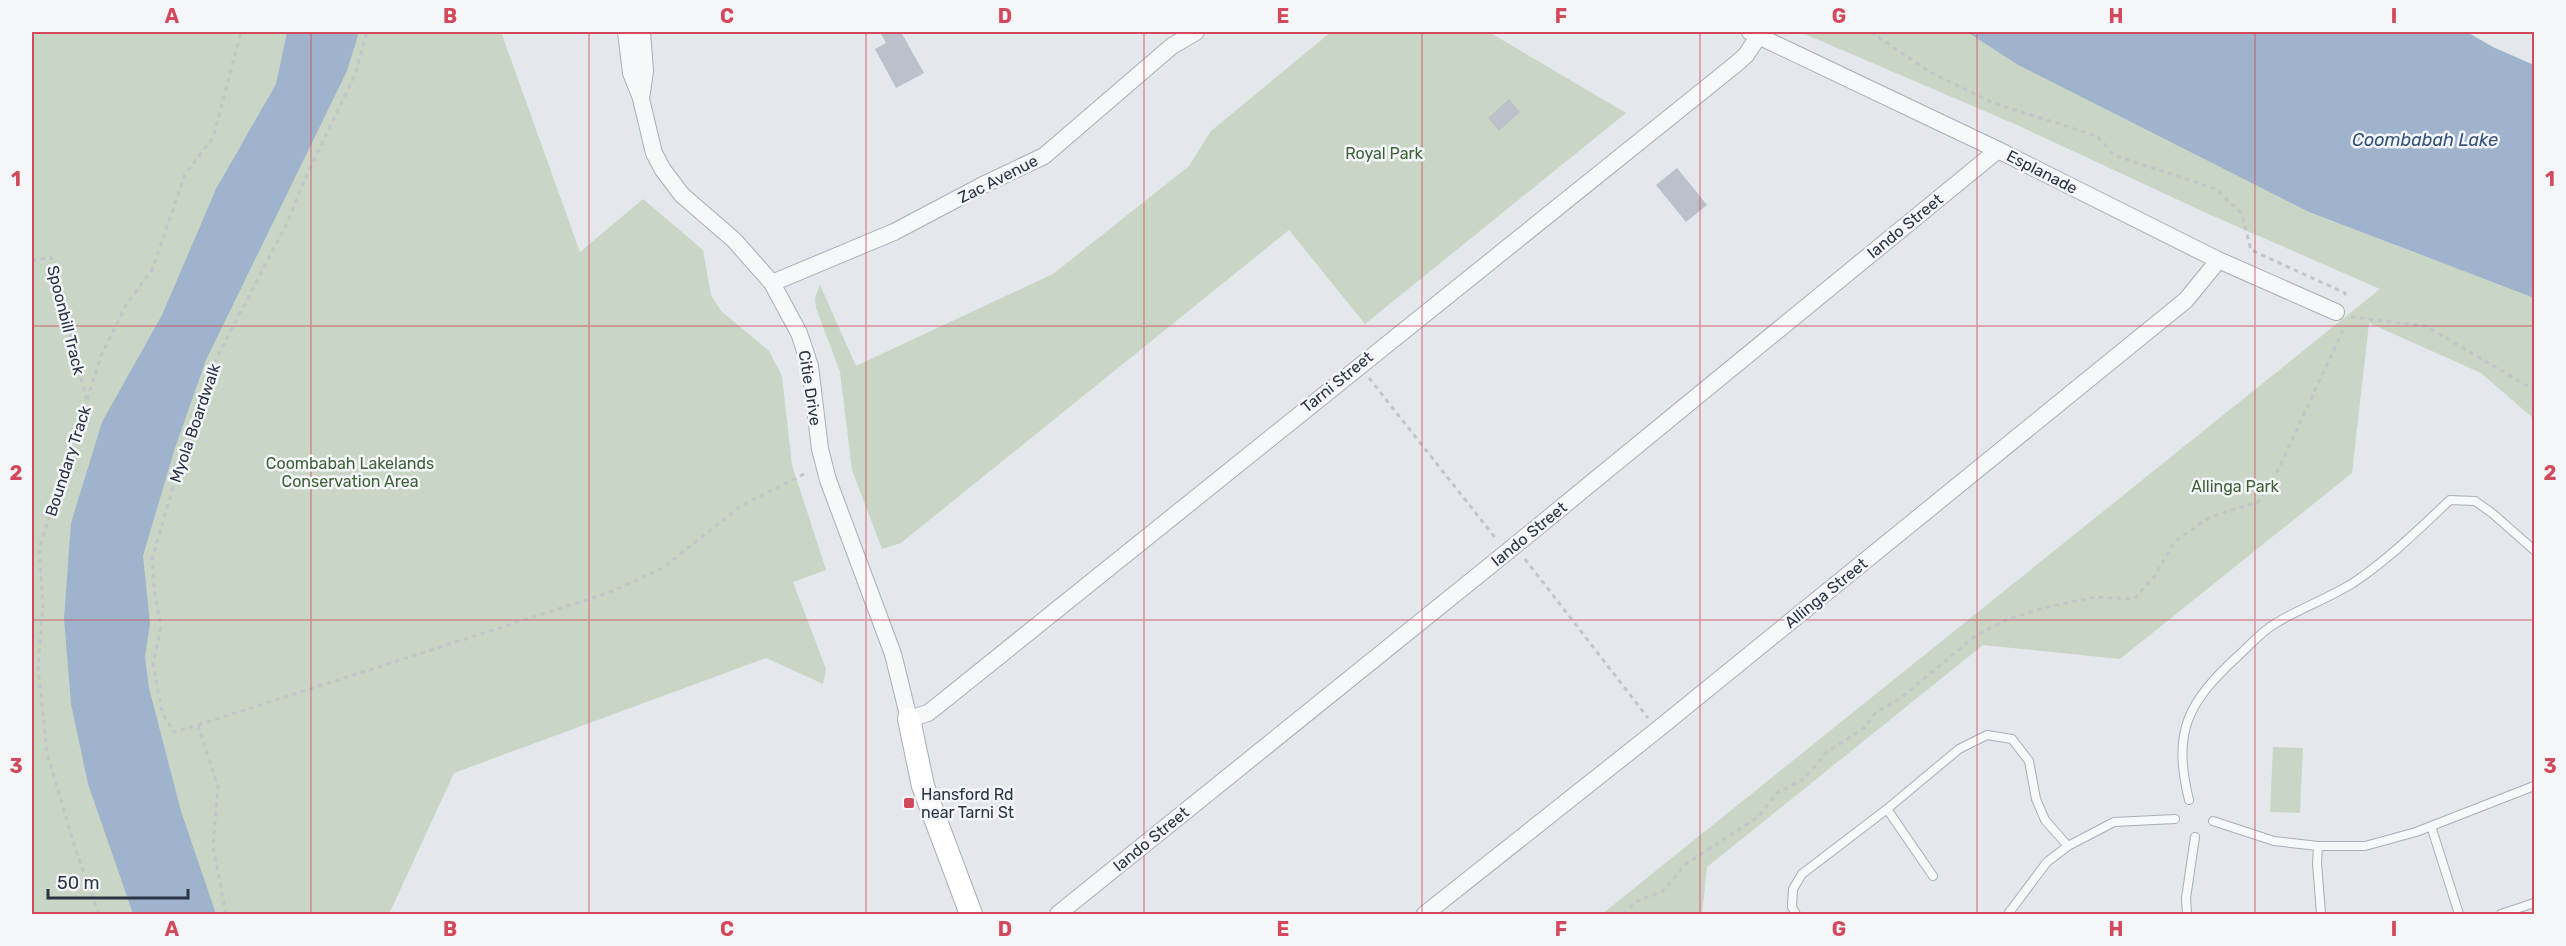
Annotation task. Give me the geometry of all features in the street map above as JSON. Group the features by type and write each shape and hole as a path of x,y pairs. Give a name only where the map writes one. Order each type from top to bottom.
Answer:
{"street":[{"name":"Citie Drive","path":"626,32 631,73 641,99 654,153 668,177 692,204 746,252 772,282 792,316 806,351 813,384 820,449 828,480 893,654 909,719"},
{"name":"Citie Drive","path":"641,99 645,71 642,32"},
{"name":"Zac Avenue","path":"772,282 894,232 1044,156 1172,46 1196,32"},
{"name":"Esplanade","path":"1754,34 1998,150 2216,259 2344,309"},
{"name":"Tarni Street","path":"909,719 928,713 937,706 1736,64 1746,55 1754,34"},
{"name":"Iando Street","path":"1058,915 1511,549 1998,150"},
{"name":"Allinga Street","path":"1425,915 1657,730 2186,300 2213,267 2216,259"},
{"path":"909,719 923,786 971,915"}],"lane":[{"path":"2189,800 2185,782 2183,746 2185,726 2192,707 2212,680 2274,624 2350,584 2384,561 2450,500 2475,501 2535,550"},
{"path":"1796,915 1792,908 1793,889 1802,874 1887,809 1959,748 1986,735 2012,739 2029,761 2036,799 2045,820 2067,846"},
{"path":"2213,821 2274,841 2318,846 2365,846 2431,826 2535,786"},
{"path":"1887,809 1934,876"},
{"path":"2008,915 2047,862 2067,846 2114,822 2175,819"},
{"path":"2431,826 2459,915"},
{"path":"2187,915 2186,898 2195,837"},
{"path":"2318,846 2321,915"},
{"path":"2501,915 2535,903"}],"path":[{"name":"Boundary Track","path":"99,915 75,848 47,753 38,667 43,605 39,549 101,356 126,305 152,270 185,174 213,138 241,32"},
{"name":"Myola Boardwalk","path":"198,725 174,732 162,713 153,664 161,627 154,589 152,559 182,456 199,416 213,365 287,224 308,172 355,75 367,32"},
{"path":"1623,915 1635,902 1664,891 1686,864 1758,817 1778,793 1804,779 1827,752 1864,728 1876,712 1901,698 1975,636 2008,619 2048,607 2095,597 2134,599 2155,576 2174,542 2210,517 2258,501 2278,470 2333,354 2344,309 2345,293 2251,250 2242,214 2216,189 2114,155 2097,136 1993,103 1930,72 1871,32"},
{"name":"Spoonbill Track","path":"32,261 51,257 87,402"},
{"path":"2344,309 2426,326 2535,390"},
{"path":"1359,365 1657,730"},
{"path":"226,915 213,846 218,787 198,725 608,593 663,568 742,505 806,473"}],"green space":[{"name":"Coombabah Lakelands Conservation Area","path":"32,32 501,32 580,252 643,199 703,250 711,295 721,311 769,351 782,376 792,465 826,570 793,582 826,669 823,684 766,658 454,773 389,914 32,914"},
{"name":"Royal Park","path":"1331,32 1489,32 1626,113 1365,324 1289,230 901,543 882,549 852,470 840,372 816,308 815,298 820,285 856,366 1053,274 1189,166 1211,131"},
{"name":"Allinga Park","path":"1800,32 1967,32 2018,65 2309,212 2534,298 2534,419 2481,373 2369,323 2352,473 2120,659 1983,645 1707,867 1702,914 1602,914 2380,289 2204,212 2017,125"},
{"path":"2273,747 2303,748 2300,813 2270,812"}],"water":[{"path":"287,32 359,32 347,71 206,360 174,451 143,556 150,623 145,657 149,688 181,811 216,914 133,914 88,784 71,704 64,618 71,523 102,422 162,315 216,189 276,84"},
{"name":"Coombabah Lake","path":"1967,32 2467,32 2493,47 2534,65 2534,298 2309,212 2018,65"}],"building":[{"path":"880,32 901,32 924,73 896,88 875,49 886,43"},
{"path":"1509,99 1520,112 1499,131 1488,118"},
{"path":"1677,168 1707,205 1686,222 1656,185"}],"place":[{"name":"Hansford Rd near Tarni St","path":"909,803"}]}
